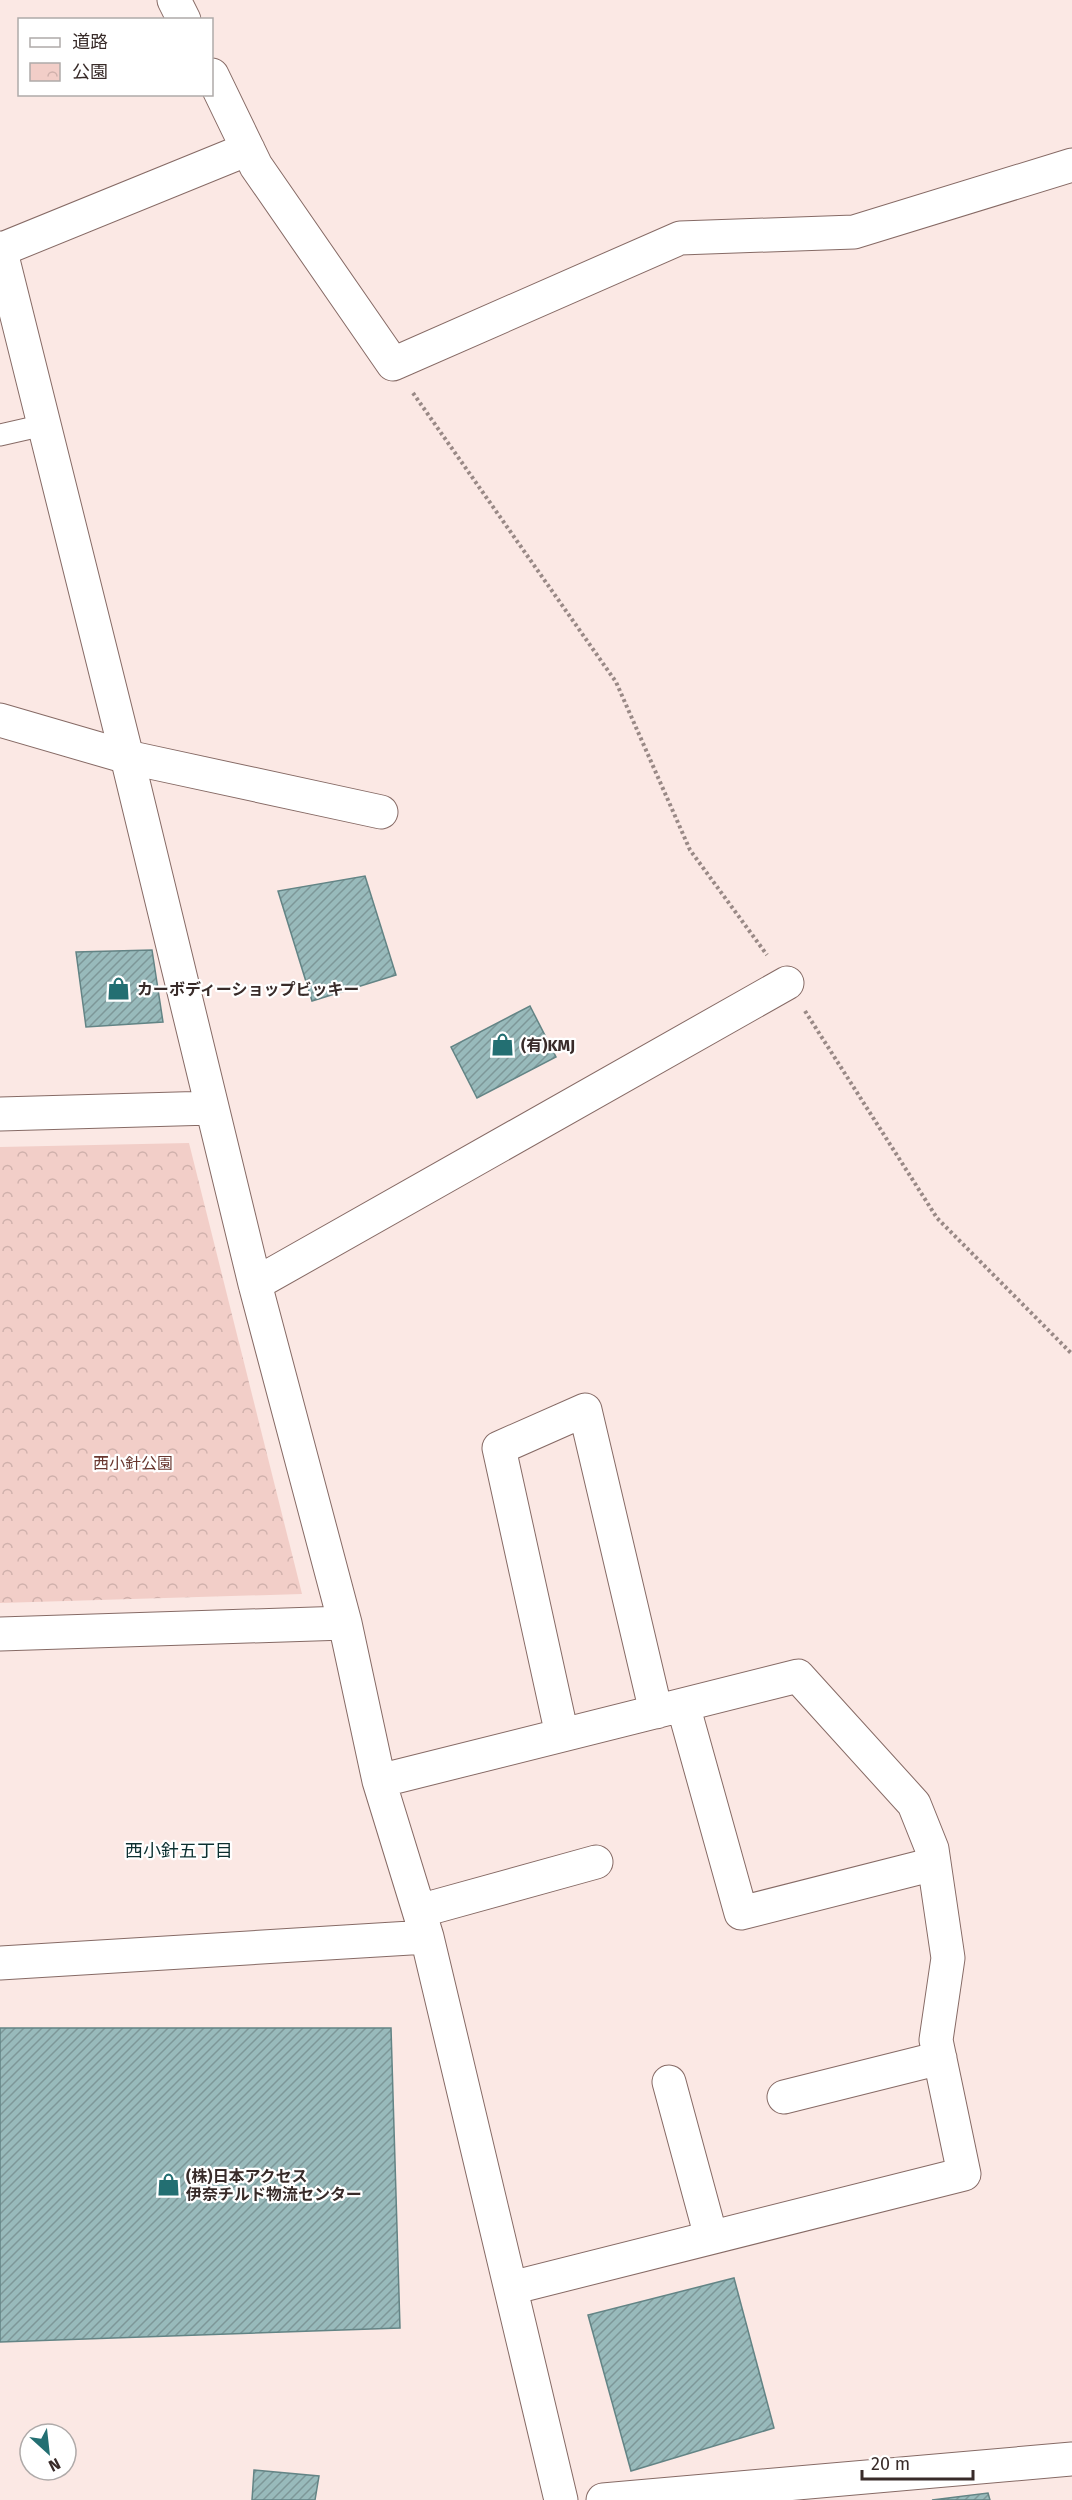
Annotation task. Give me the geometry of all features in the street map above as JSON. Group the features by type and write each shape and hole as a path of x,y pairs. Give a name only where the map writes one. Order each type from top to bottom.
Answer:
{"street":[{"path":"174,0 183,18"},
{"path":"213,77 256,166 393,364 680,238 854,232 1072,165"},
{"path":"248,149 0,249 255,1284 345,1623 379,1781 423,1924 561,2500"},
{"path":"0,720 127,757 381,812"},
{"path":"255,1284 788,983"},
{"path":"0,1114 212,1108"},
{"path":"562,1735 499,1448 585,1410 670,1708 741,1913 934,1864"},
{"path":"0,1634 345,1623"},
{"path":"379,1781 798,1676 914,1804 932,1849 948,1958 936,2040 964,2174 511,2288"},
{"path":"0,1963 423,1924 597,1862"},
{"path":"784,2097 940,2058"},
{"path":"669,2082 711,2237"},
{"path":"603,2500 1072,2459"}],"lane":[{"path":"0,435 44,425"}],"path":[{"path":"393,364 616,682 690,850 788,983 937,1218 1072,1354"}],"green space":[{"name":"西小針公園","path":"189,1143 302,1594 0,1603 0,1147"}],"building":[{"path":"365,876 396,975 312,1001 278,891"},
{"path":"152,950 163,1022 86,1027 76,952"},
{"path":"530,1006 556,1057 477,1098 451,1047"},
{"path":"0,2028 391,2028 400,2328 0,2342"},
{"path":"734,2278 774,2428 631,2471 588,2315"},
{"path":"254,2470 319,2476 315,2500 252,2500"},
{"path":"988,2493 990,2500 932,2500"}],"place":[{"name":"カーボディーショップビッキー","path":"119,989"},
{"name":"(有)KMJ","path":"503,1045"},
{"name":"(株)日本アクセス 伊奈チルド物流センター","path":"168,2185"}],"district":[{"name":"西小針五丁目","path":"179,1851"}]}
